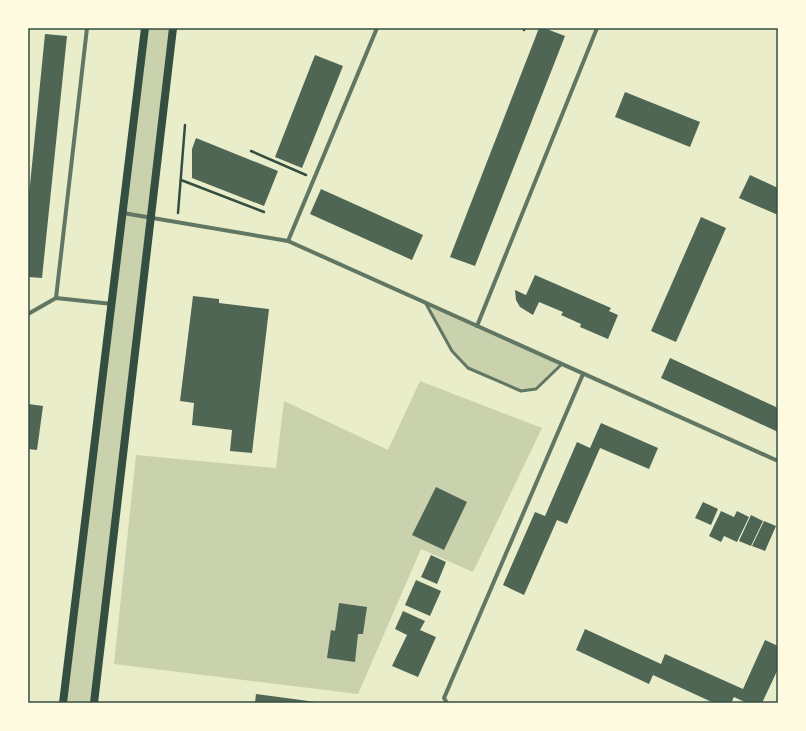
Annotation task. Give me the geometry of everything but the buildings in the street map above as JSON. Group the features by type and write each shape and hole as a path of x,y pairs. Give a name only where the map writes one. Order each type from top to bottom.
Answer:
{"main road":[{"path":"63,703 146,28"},
{"path":"94,703 173,28"}],"street":[{"path":"56,298 87,28"},
{"path":"288,241 378,28"},
{"path":"477,326 597,28"},
{"path":"123,213 288,241 778,461"},
{"path":"28,314 56,298 112,304"},
{"path":"447,703 444,698 583,374"}],"lane":[{"path":"425,302 452,351 468,368 521,391 536,388 562,364"}],"path":[{"path":"178,222 185,125"},
{"path":"251,151 314,178"},
{"path":"181,180 264,212"}],"green space":[{"path":"145,28 173,28 94,703 63,703"},
{"path":"425,302 562,364 536,389 521,391 468,368 452,351"},
{"path":"420,381 542,428 473,572 421,549 358,694 114,664 136,455 276,468 284,401 388,450"}]}
